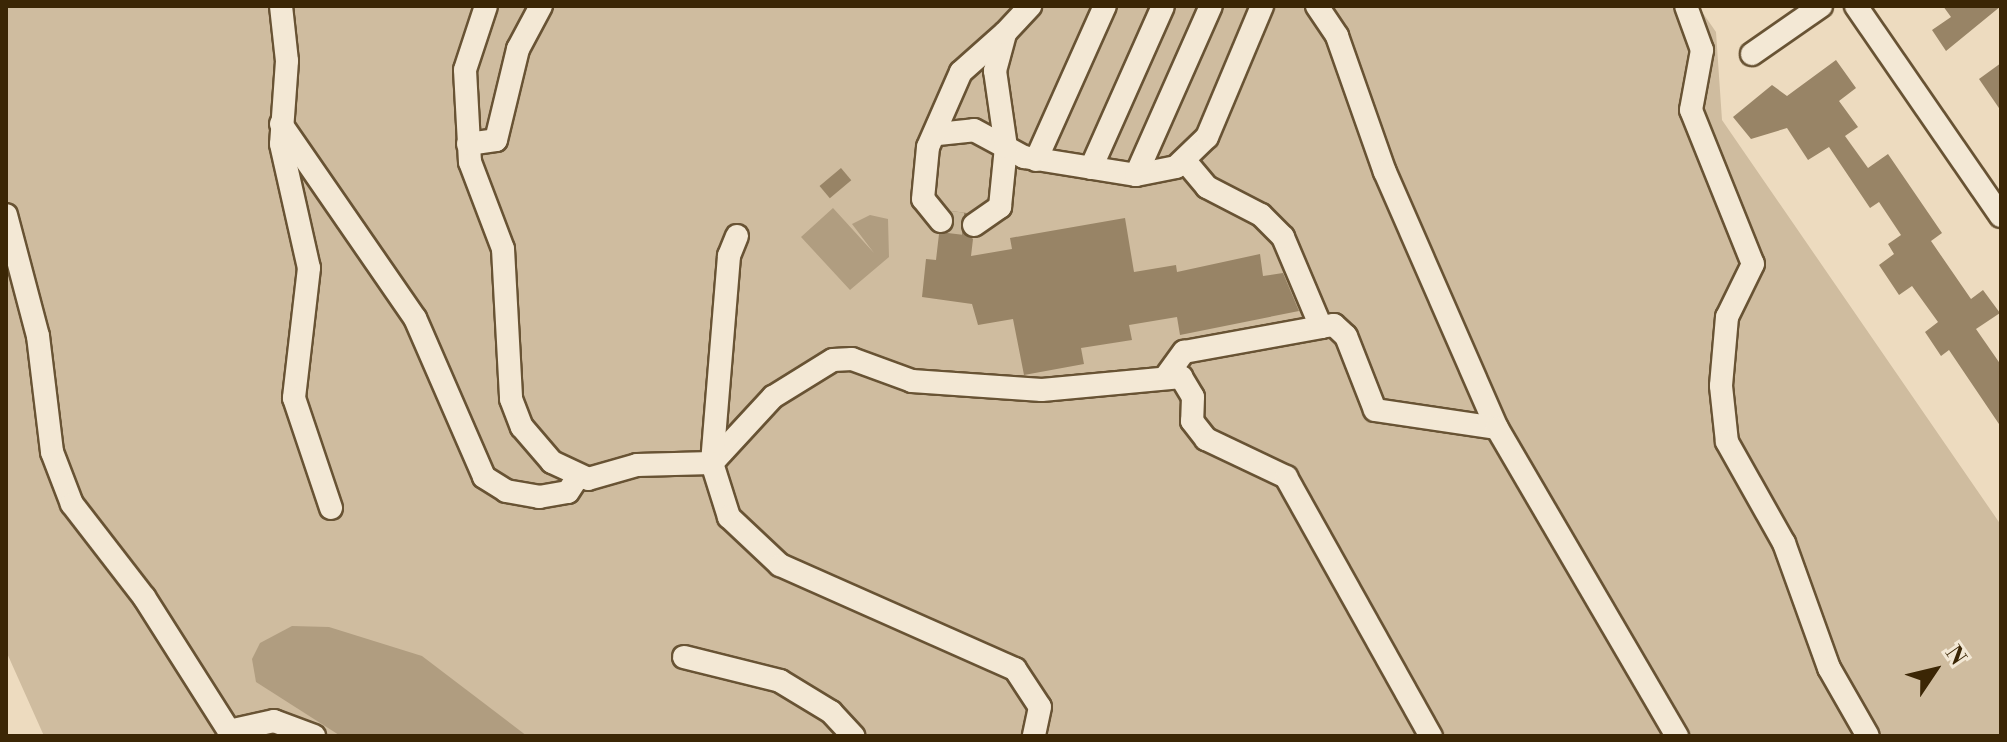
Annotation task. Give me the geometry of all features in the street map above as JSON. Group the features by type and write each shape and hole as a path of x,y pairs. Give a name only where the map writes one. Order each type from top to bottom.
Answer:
{"street":[{"path":"281,6 287,61 281,124 309,268 294,398 331,508"},
{"path":"486,6 465,70 468,144 503,249 515,412 538,448 577,478"},
{"path":"468,144 496,140 518,49 541,6"},
{"path":"941,221 923,199 928,147 938,134 961,72 1030,6"},
{"path":"1036,160 1105,6"},
{"path":"1091,168 1163,6"},
{"path":"1136,175 1211,6"},
{"path":"938,134 974,130 1036,160 1136,175 1185,161 1207,137 1262,6"},
{"path":"1317,6 1337,36 1385,172 1497,428 1677,736"},
{"path":"1686,6 1702,50 1691,110 1753,264 1728,310 1721,386 1727,442 1784,543 1829,668 1868,736"},
{"path":"1752,54 1821,6"},
{"path":"1856,6 2001,216"},
{"path":"974,225 1000,207 1006,147 995,71 1005,33"},
{"path":"281,124 415,318 484,477 506,491 539,497 568,492 577,478 637,465 712,463 773,397 833,360 868,363 912,381 1042,390 1167,375 1189,386 1192,421 1206,439 1286,477 1431,736"},
{"path":"1185,161 1207,187 1261,215 1283,237 1321,327"},
{"path":"6,215 38,336 62,482 230,734 274,721 314,736"},
{"path":"737,236 729,256 712,463 729,517 758,550 816,583 1015,669 1040,707 1034,736"},
{"path":"1167,375 1184,352 1334,325 1346,336 1369,403 1386,416 1497,428"},
{"path":"684,657 780,681 831,712 853,736"}],"shaded area":[{"path":"6,6 1698,6 1716,32 1722,120 2001,525 2001,736 44,736 6,651"},
{"path":"833,208 874,253 852,224 870,215 888,219 889,257 850,290 801,237"},
{"path":"292,626 329,627 422,656 527,736 339,735 256,682 252,659 260,643"}],"building":[{"path":"1943,6 2001,6 1946,51 1932,30 1951,17"},
{"path":"1836,60 1856,88 1839,101 1858,127 1845,136 1868,168 1888,154 1942,233 1931,241 1971,299 1983,290 2000,313 1976,329 2001,365 2001,427 1949,350 1941,356 1925,332 1938,322 1912,286 1899,295 1879,265 1894,254 1888,244 1901,235 1879,202 1870,208 1829,147 1808,160 1787,128 1751,139 1733,117 1772,85 1787,96"},
{"path":"2001,63 2001,111 1979,79"},
{"path":"841,168 851,180 830,198 820,186"},
{"path":"951,211 967,213 960,225 973,239 971,256 1012,249 1010,238 1125,218 1134,272 1176,265 1177,272 1260,254 1263,276 1283,273 1299,311 1180,335 1177,317 1129,325 1132,340 1081,348 1084,364 1024,375 1013,319 978,325 972,304 922,297 926,259 936,260 939,234 954,225"}],"tunnel":[{"path":"941,221 974,225"}]}
